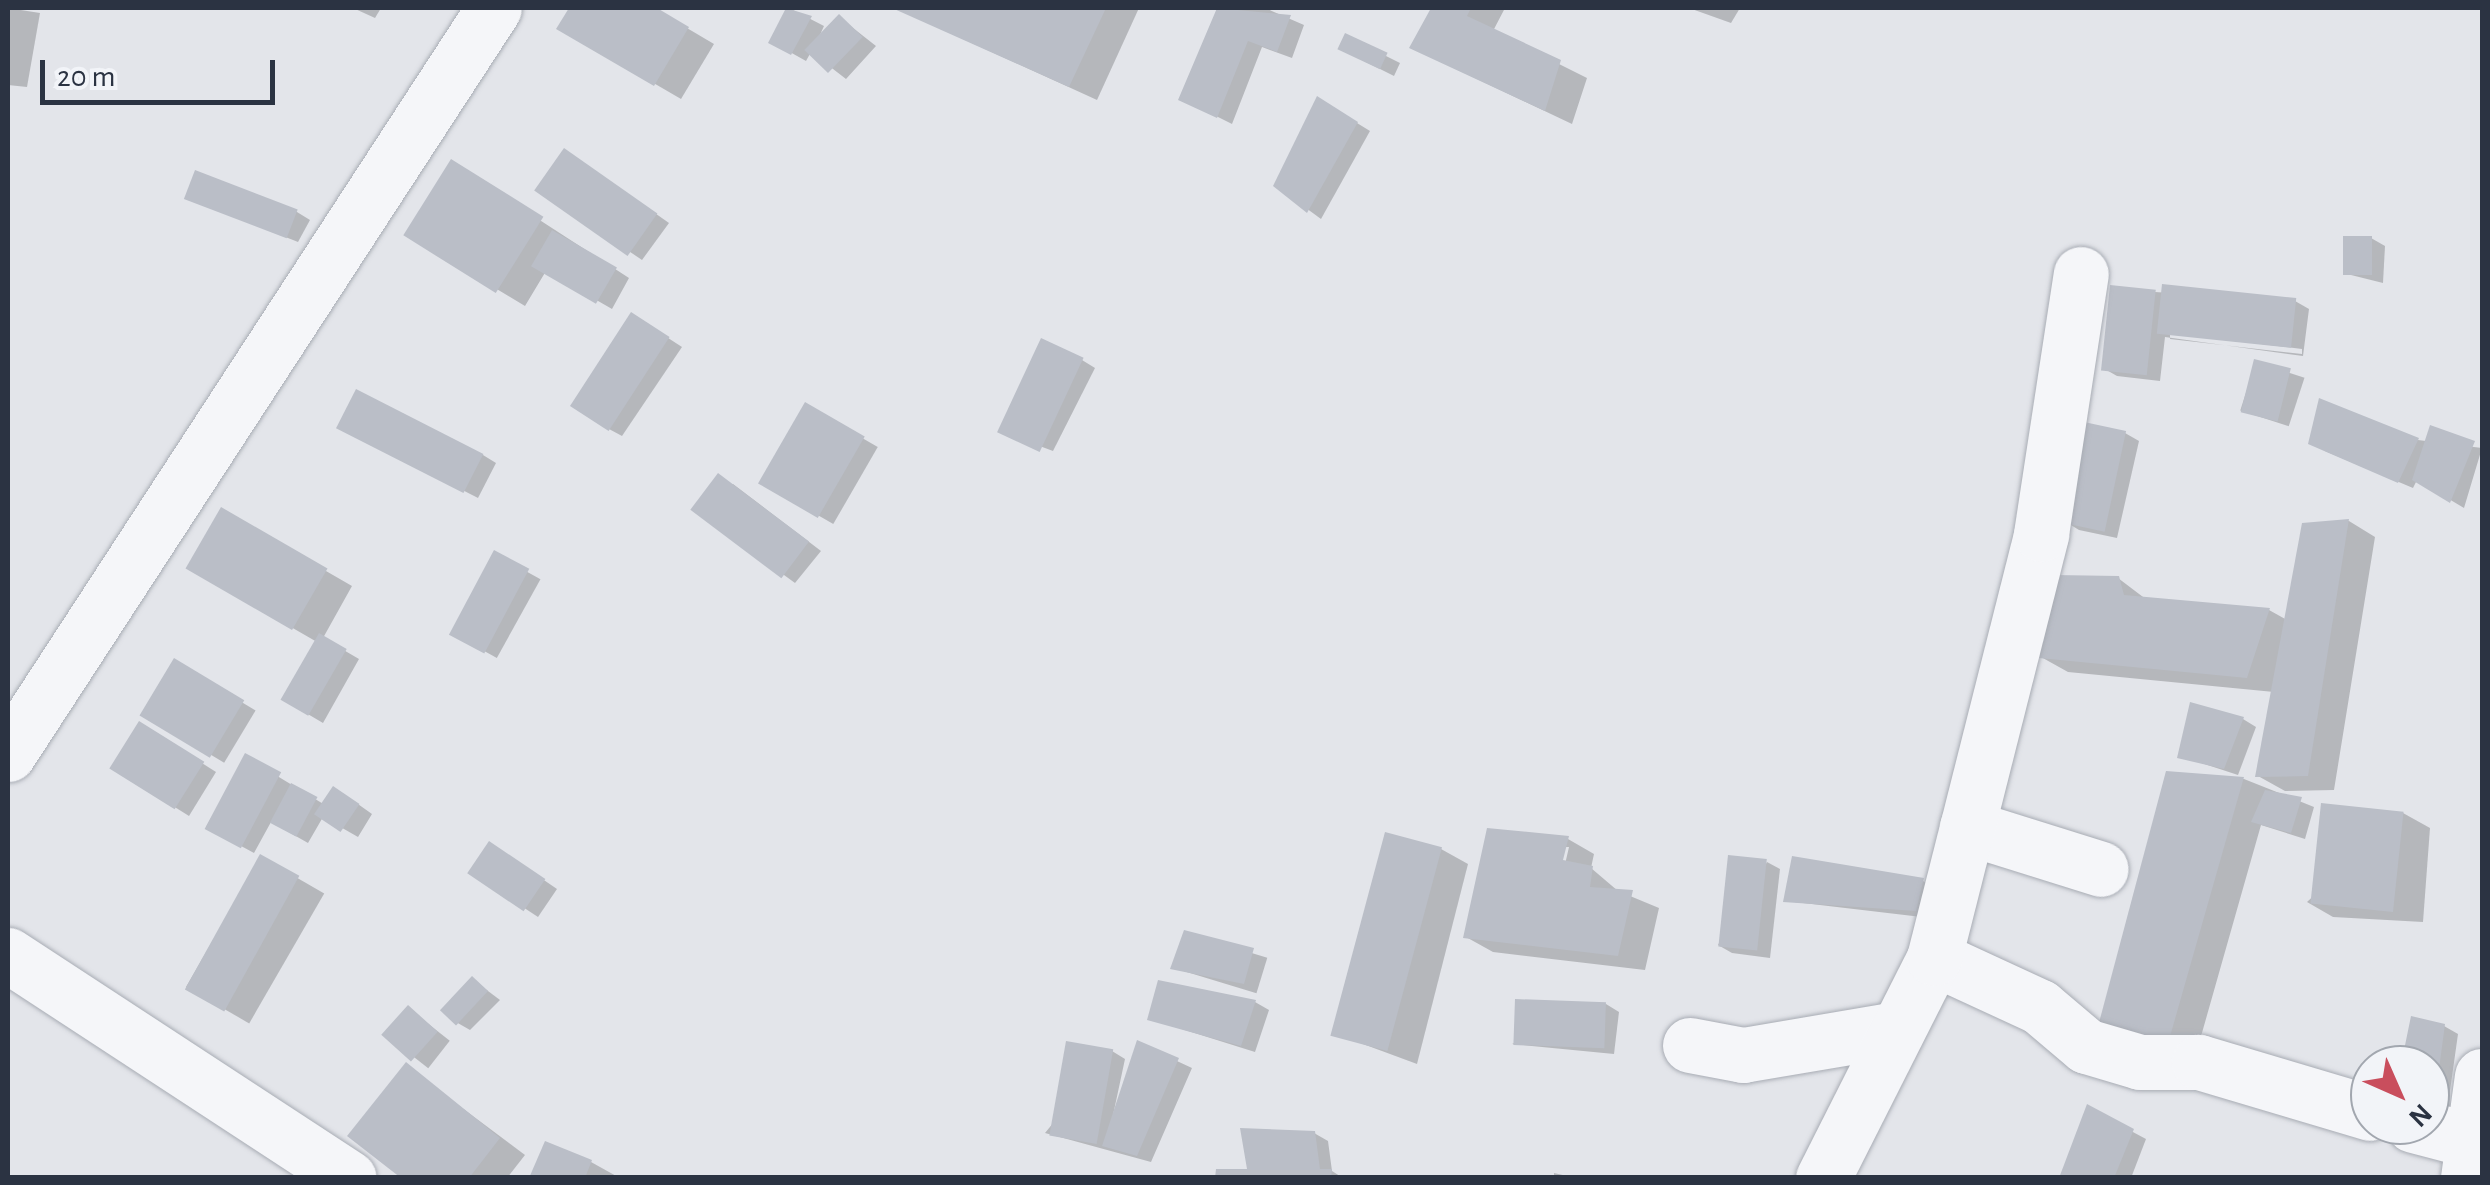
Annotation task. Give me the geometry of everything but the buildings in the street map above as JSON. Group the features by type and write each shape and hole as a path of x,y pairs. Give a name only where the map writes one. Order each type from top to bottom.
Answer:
{"street":[{"path":"8,754 494,8"},
{"path":"1823,1178 1934,958 2041,534 2081,274"},
{"path":"1967,827 2101,868"},
{"path":"8,955 349,1178"},
{"path":"1934,958 2040,1007 2086,1046 2140,1062 2200,1062 2350,1107"},
{"path":"1690,1045 1743,1055 1896,1029"},
{"path":"2447,1145 2471,1159 2482,1076"}]}
